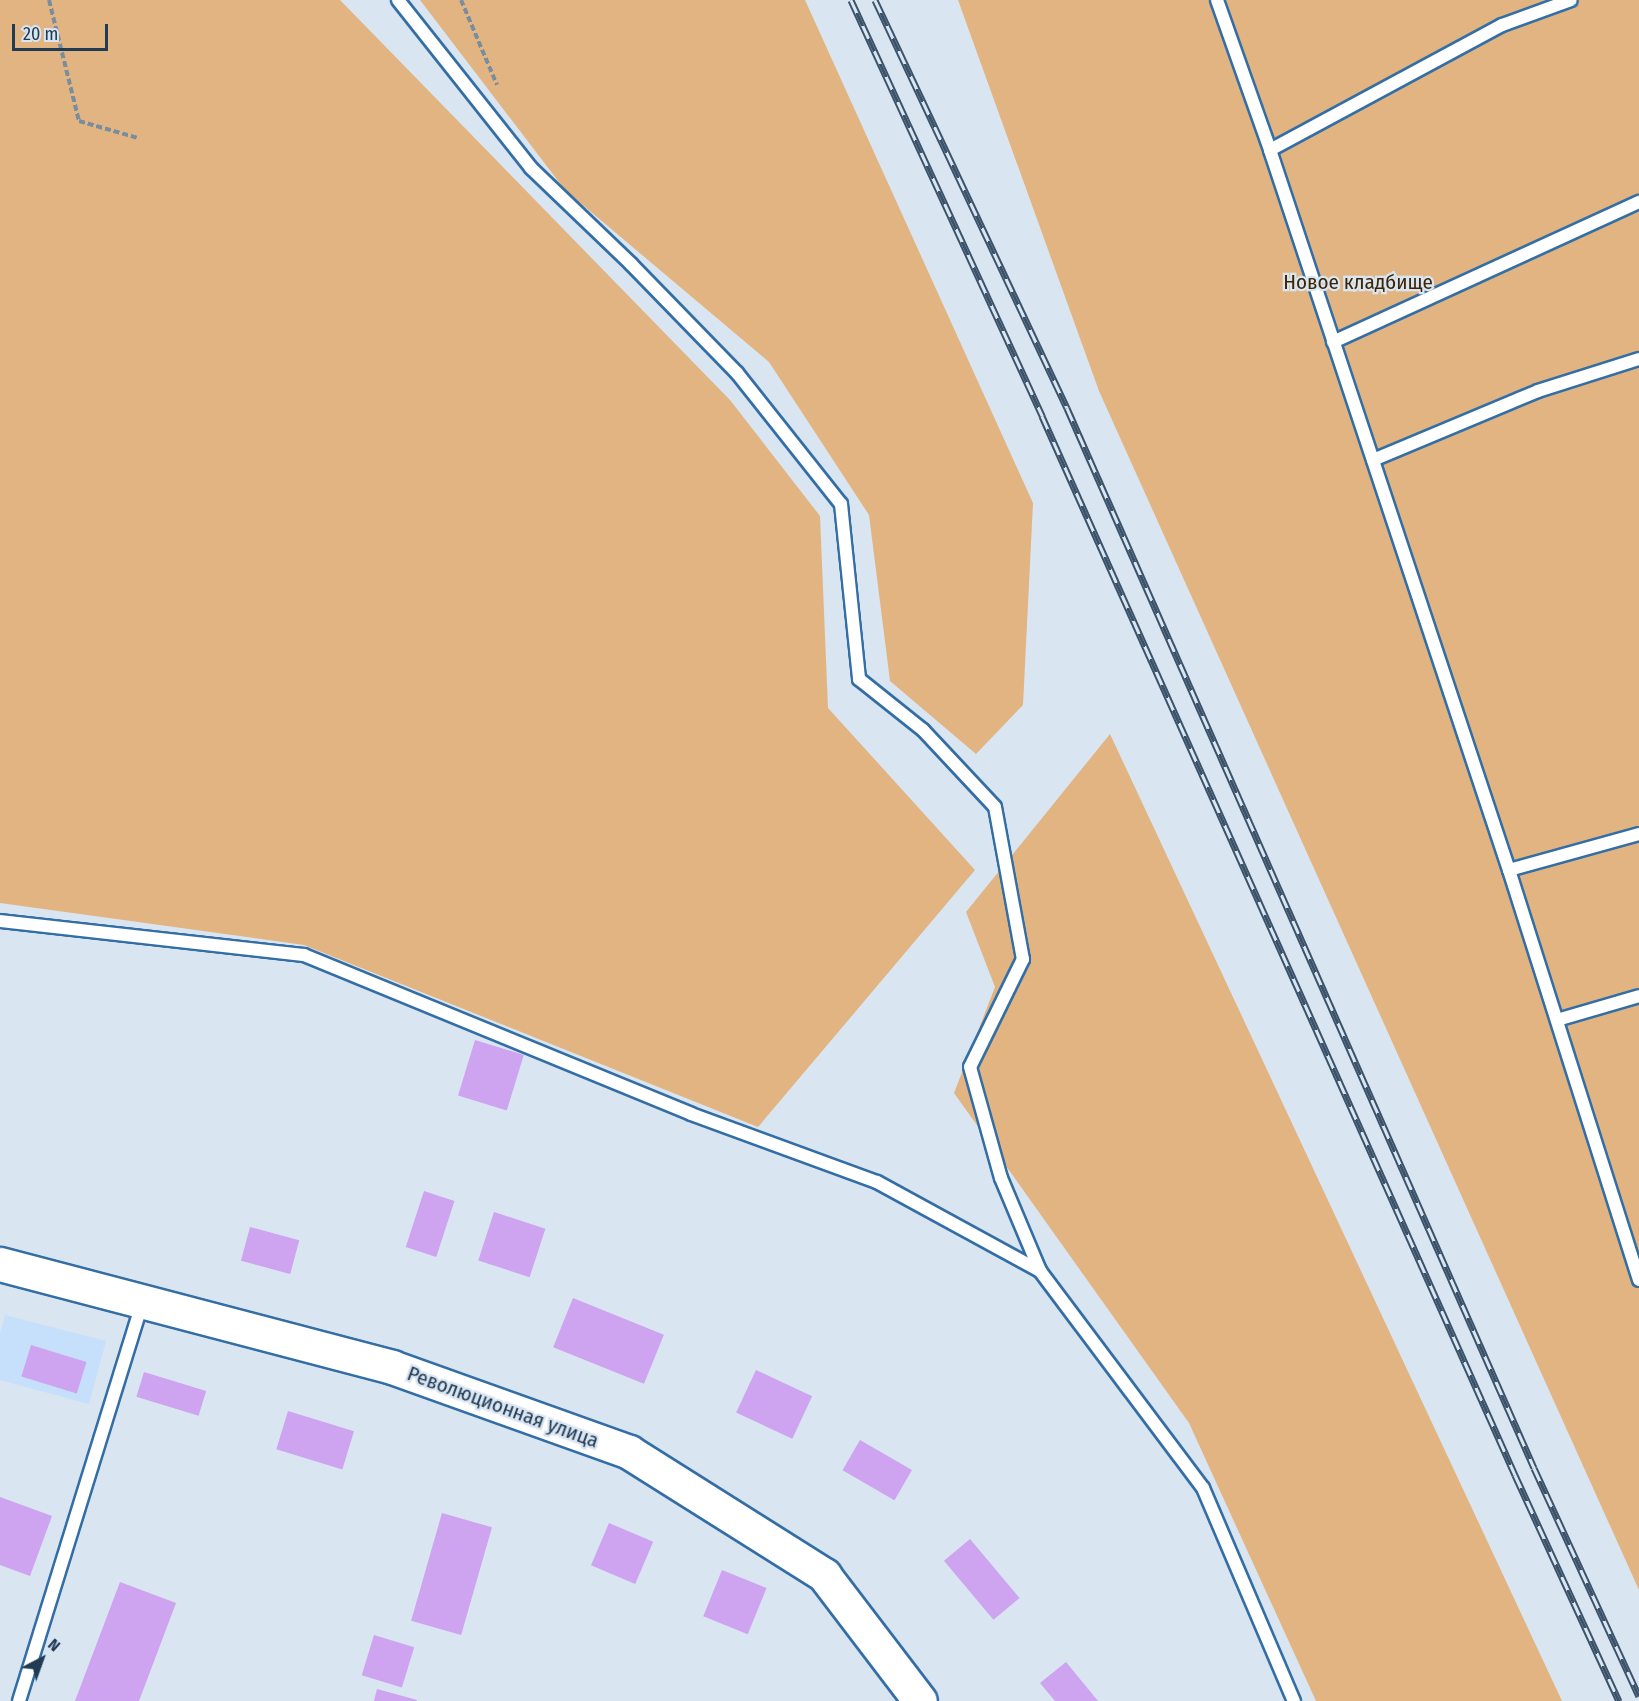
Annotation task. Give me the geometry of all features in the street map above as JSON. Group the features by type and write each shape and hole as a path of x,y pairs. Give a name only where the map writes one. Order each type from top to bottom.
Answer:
{"main road":[{"name":"Революционная улица","path":"0,1264 392,1367 628,1452 824,1575 920,1701"}],"lane":[{"path":"398,0 531,168 631,264 737,373 841,504 859,679 923,730 995,807 1023,958 970,1067 1000,1178 1040,1271 1203,1488 1294,1701"},
{"path":"1217,0 1270,150 1509,870 1639,1280"},
{"path":"1270,150 1502,25 1572,0"},
{"path":"1333,342 1639,202"},
{"path":"1373,460 1538,391 1639,358"},
{"path":"1509,870 1639,834"},
{"path":"0,921 304,955 691,1114 877,1182 1040,1271"},
{"path":"1557,1020 1639,996"},
{"path":"19,1701 142,1301"}],"path":[{"path":"49,0 79,121 138,138"}],"shaded area":[{"path":"5,1315 106,1341 89,1404 0,1380 0,1334"}],"green space":[{"path":"0,0 340,0 730,400 820,516 828,708 975,870 758,1127 304,945 0,903"},
{"path":"420,0 805,0 1033,503 1023,705 976,754 890,681 869,515 769,362 565,190"},
{"name":"Новое кладбище","path":"958,0 1639,0 1639,1590 1099,391"},
{"path":"1110,734 1562,1701 1316,1701 1189,1423 954,1093 995,987 966,912"}],"building":[{"path":"475,1040 524,1055 507,1110 458,1095"},
{"path":"424,1191 454,1201 436,1257 406,1247"},
{"path":"494,1212 545,1229 530,1277 478,1261"},
{"path":"250,1227 299,1240 290,1274 241,1261"},
{"path":"573,1298 664,1335 644,1384 553,1347"},
{"path":"31,1345 86,1362 77,1394 21,1377"},
{"path":"756,1370 812,1396 792,1439 736,1413"},
{"path":"144,1372 206,1391 199,1416 136,1397"},
{"path":"288,1411 354,1431 342,1469 276,1449"},
{"path":"860,1440 912,1470 894,1500 842,1470"},
{"path":"0,1497 52,1516 30,1576 0,1565"},
{"path":"442,1513 492,1527 461,1635 411,1621"},
{"path":"609,1523 653,1542 635,1584 591,1565"},
{"path":"970,1539 1019,1598 993,1620 944,1561"},
{"path":"722,1570 767,1588 748,1634 703,1616"},
{"path":"120,1582 176,1603 139,1701 75,1701"},
{"path":"374,1635 414,1647 402,1687 362,1675"},
{"path":"1066,1662 1098,1701 1055,1701 1040,1683"},
{"path":"377,1689 417,1700 417,1701 374,1701"}],"railway":[{"path":"851,0 1042,416 1515,1475 1619,1701"},
{"path":"875,0 1067,408 1534,1468 1639,1696"}]}
